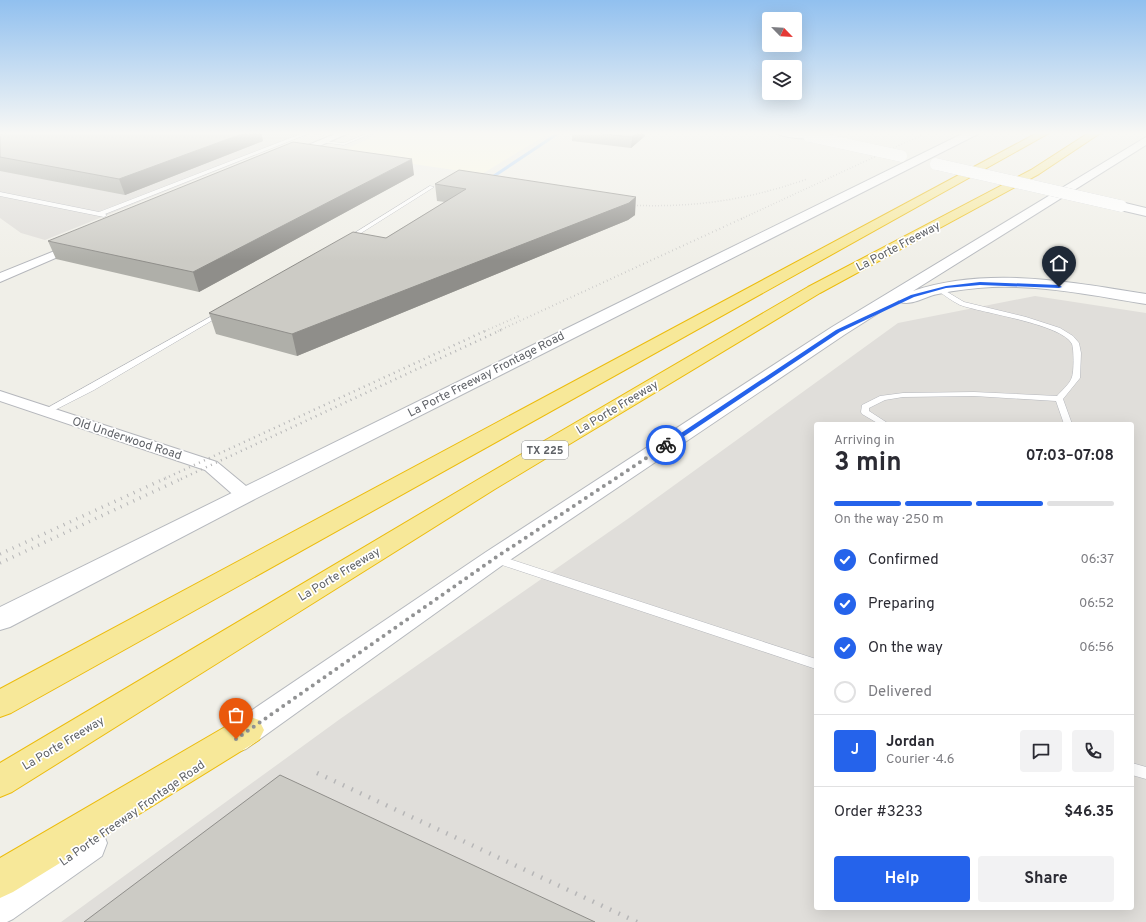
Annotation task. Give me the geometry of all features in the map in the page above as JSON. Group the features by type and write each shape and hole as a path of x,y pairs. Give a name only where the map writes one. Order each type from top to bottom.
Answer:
{"highway":[{"path":"0,704 967,175"},
{"name":"La Porte Freeway","path":"0,781 494,480 808,294 1028,175"},
{"path":"0,879 248,730"}],"main road":[{"name":"La Porte Freeway Frontage Road","path":"0,619 245,495 887,175"},
{"path":"985,175 1146,212"},
{"name":"La Porte Freeway Frontage Road","path":"0,906 248,730 495,558 838,331 1090,175"},
{"path":"838,331 912,296 939,288 980,283 1033,284 1146,299"}],"street":[{"path":"101,219 222,175"},
{"path":"44,248 73,236"},
{"path":"0,278 84,242"},
{"name":"Old Underwood Road","path":"0,396 211,466 245,495"}],"lane":[{"path":"101,219 207,175"},
{"path":"344,242 432,187"},
{"path":"0,194 101,219 111,217"},
{"path":"939,288 962,302 1024,318 1057,330 1070,338 1075,344 1077,353 1076,378 1059,399"},
{"path":"46,411 92,388 227,309"},
{"path":"882,422 865,412 865,407 883,398 903,395 974,394 1059,399"},
{"path":"1059,399 1067,422"},
{"path":"495,558 814,663"},
{"path":"1134,770 1146,773"}],"shaded area":[{"path":"0,175 207,175 45,240 21,233 0,218"},
{"path":"1035,296 1146,313 1146,922 61,922 340,719 629,518 898,323"}],"building":[{"path":"98,175 130,175 119,179"},
{"path":"211,175 381,175 193,272 48,241"},
{"path":"450,175 492,175 636,197 629,203 292,334 209,313 353,232 386,238 466,189 435,184"},
{"path":"280,775 595,922 84,922"}],"railway":[{"path":"741,219 836,175"},
{"path":"625,205 673,205 718,201 761,193 807,179"},
{"path":"498,331 743,218"},
{"path":"485,331 519,316"},
{"path":"164,479 487,330"},
{"path":"181,479 501,330"},
{"path":"0,554 166,478"},
{"path":"0,563 183,478"},
{"path":"317,773 637,922"}],"way so far":[{"path":"236,739 495,558 666,445"}],"route":[{"path":"666,445 838,331 912,296 946,287 980,283 1033,284 1059,287"}]}
